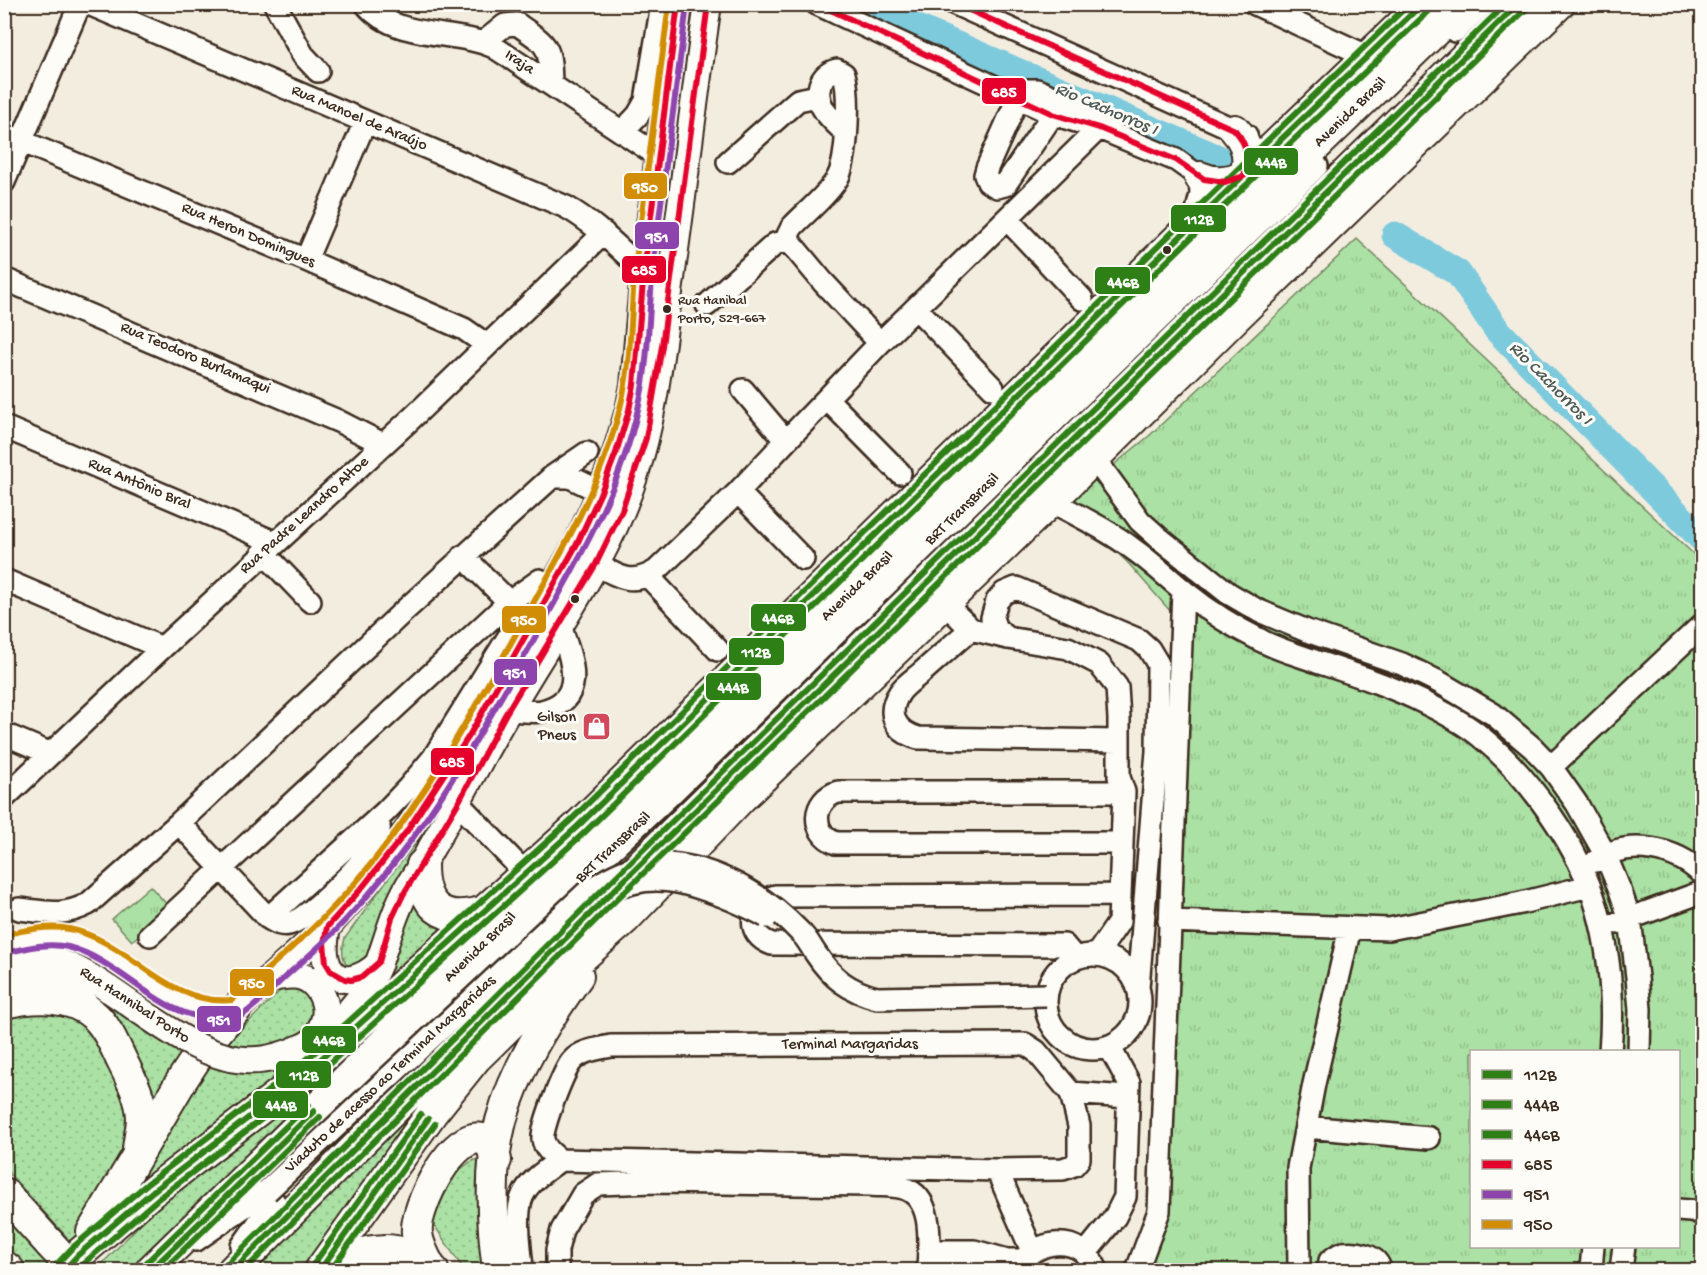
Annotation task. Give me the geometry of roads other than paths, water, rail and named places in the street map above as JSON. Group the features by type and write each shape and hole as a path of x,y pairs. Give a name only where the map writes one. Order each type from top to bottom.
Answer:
{"highway":[{"name":"Avenida Brasil","path":"72,1265 153,1191 300,1078 612,792 1193,224 1423,4"},
{"name":"Avenida Brasil","path":"151,1270 558,873 977,474 1463,4"},
{"path":"321,1270 425,1123 476,1058 544,991 614,910 846,662 1520,4"},
{"path":"1383,137 1540,4"},
{"path":"233,1270 614,910 741,798 1051,501 1559,4"},
{"path":"1204,179 1225,182 1244,176 1248,153 1235,130"},
{"path":"788,753 846,662"},
{"path":"558,873 612,792"},
{"path":"422,865 425,892 430,902 438,910 449,915 460,916 481,912"},
{"path":"498,1270 493,1208 501,1122 523,1064 614,910"},
{"path":"4,1003 23,999 52,998 82,1007 96,1017 116,1046 139,1098 142,1118 136,1160"},
{"path":"4,1193 72,1265 189,1068 236,1009"},
{"path":"431,1269 416,1232 418,1216 445,1161 465,1142 476,1139 486,1140 491,1145 496,1160"},
{"path":"4,1204 30,1222"},
{"path":"333,1270 355,1256 377,1249 394,1250 414,1256 431,1269"},
{"path":"4,1266 9,1270"}],"main road":[{"path":"458,803 444,792 442,785 577,544 601,492 629,411 634,384 657,155 678,4"},
{"name":"Rua Hannibal Porto","path":"4,962 36,958 63,963 86,974 197,1047 222,1056 244,1060 284,1055 312,1042 345,1017 357,1002 370,983 392,918 403,895 458,803 508,710 596,564 622,510 646,438 670,287 708,4"},
{"path":"236,1009 327,927 361,889 407,831 469,736"},
{"path":"327,927 324,943 326,963 339,977 351,980 362,977 379,962"},
{"path":"270,978 298,976 318,987 326,1011 324,1021 312,1042"}],"street":[{"path":"4,182 13,138 80,4"},
{"name":"Rua Manoel de Araújo","path":"89,4 549,199 582,216 620,247 645,261 670,287"},
{"path":"275,4 303,55 318,71"},
{"name":"Iraja","path":"366,4 377,16 388,22 484,42 657,155"},
{"path":"622,132 638,115 646,101 663,4"},
{"path":"818,4 1053,114 1099,128 1176,160 1204,179"},
{"path":"955,4 1273,148"},
{"path":"1255,4 1369,57"},
{"name":"BRT TransBrasil","path":"197,1226 321,1123 670,795 1483,4"},
{"name":"BRT TransBrasil","path":"614,910 690,797 1502,4"},
{"path":"484,42 505,25 517,24 543,42 547,48 550,56 551,84"},
{"path":"845,132 826,115 818,96 821,82 828,72 837,70 844,74 847,86 844,159 838,176 792,227 788,240 823,282 880,343"},
{"path":"1053,114 1011,179 1005,185 998,187 988,182 987,168 1018,98 1027,90 1032,89 1069,103 1195,163 1204,179 1193,224"},
{"path":"728,162 798,100 818,96"},
{"path":"306,260 365,122"},
{"path":"596,564 623,578 640,579 656,571 738,492 880,343 1099,128"},
{"name":"Rua Heron Domingues","path":"13,138 306,260 464,329 487,345"},
{"path":"1007,219 1082,299"},
{"name":"Rua Padre Leandro Altoe","path":"4,798 269,547 383,444 604,233"},
{"path":"707,306 775,244 788,240"},
{"path":"645,261 674,256"},
{"name":"Rua Teodoro Burlamaqui","path":"4,279 338,421 383,444"},
{"path":"916,308 993,388"},
{"path":"743,390 786,441"},
{"path":"827,399 900,473"},
{"name":"Rua Antônio Bral","path":"4,427 269,547"},
{"path":"19,909 64,913 75,911 88,904 178,823 463,556 552,477 587,453"},
{"path":"1094,458 1140,521 1228,593 1257,610 1306,631 1402,664 1439,682 1493,714 1533,748 1551,767 1577,804 1605,854 1630,918 1640,1009 1639,1050"},
{"path":"552,477 570,477 601,492"},
{"path":"738,492 803,560"},
{"path":"1051,501 1093,523 1130,547 1183,590 1233,625 1264,642 1392,688 1428,705 1481,736 1540,799 1557,823 1586,879 1602,928 1611,992 1610,1050"},
{"path":"269,547 310,601"},
{"path":"178,823 268,918 378,818 408,788 433,758 514,628 516,615 509,602 463,556"},
{"path":"648,576 718,651"},
{"path":"4,580 162,648"},
{"path":"150,936 509,602 540,580"},
{"path":"1008,638 996,629 992,618 997,601 1004,593 1016,588 1140,640 1158,664 1157,751 1138,987 1140,1002 1138,1016 1131,1029 1121,1039 1109,1046 1087,1048 1067,1041 1056,1032 1049,1020 1046,1000 1051,980 1061,967 1075,958 1097,954 1111,958 1123,965 1132,975 1138,987"},
{"path":"1137,1270 1159,1211 1183,590"},
{"path":"944,603 971,629 1068,648 1099,664 1117,687 1119,777 1124,792 1119,922 1097,954"},
{"path":"508,710 540,711 560,704 573,688 573,669 560,625"},
{"path":"1551,767 1702,625"},
{"path":"971,629 901,690 892,708 894,720 901,730 918,738 1119,741"},
{"path":"4,734 49,753"},
{"path":"1122,843 836,843 828,840 817,816 822,800 838,792 1124,792"},
{"path":"458,803 525,873"},
{"path":"1169,921 1389,929 1521,903 1586,879 1605,854 1634,849 1655,849 1677,855 1702,874"},
{"name":"Viaduto de acesso ao Terminal Margaridas","path":"271,1196 587,892 621,872 639,866 675,864 697,869 752,893 785,916 803,934 834,978 862,994 877,998 1046,1000"},
{"path":"1602,928 1702,892"},
{"path":"1075,958 1064,945 772,944 762,941 756,935 753,921 759,906 766,898 775,896 1120,895"},
{"path":"1299,1270 1298,1168 1314,1084 1350,928"},
{"path":"4,944 47,937 82,942 119,960 171,997 186,1004 204,1009 236,1009"},
{"path":"4,983 19,979 86,974"},
{"path":"42,979 66,984 76,989 96,1017"},
{"name":"Terminal Margaridas","path":"1025,1044 1036,1051 1071,1093 1079,1126 1079,1159 1074,1165 1063,1169 998,1170 560,1160 550,1153 543,1140 543,1130 564,1075 572,1061 586,1052 611,1046 1025,1044"},
{"path":"928,1265 974,1251 1007,1260 1023,1261 1044,1245 1059,1244 1074,1247 1091,1262 1125,1197 1129,1083 1109,1046"},
{"path":"1071,1093 1128,1097"},
{"path":"1306,1128 1429,1138"},
{"path":"522,1270 519,1205 523,1194 532,1182 560,1160"},
{"path":"998,1170 1023,1261"},
{"path":"557,1270 557,1250 562,1230 583,1194 598,1184 700,1182 870,1185 904,1188 920,1198 926,1212 928,1265"},
{"path":"151,1270 271,1196"},
{"path":"225,1270 271,1196"},
{"path":"1680,1210 1702,1212"},
{"path":"1590,1270 1593,1248"},
{"path":"1622,1270 1624,1248"},
{"path":"1329,1270 1330,1261 1344,1253 1375,1259 1380,1270"},
{"path":"928,1265 989,1270"}],"waterway":[{"name":"Rio Cachorros I","path":"862,4 1218,158"},
{"name":"Rio Cachorros I","path":"1395,235 1458,273 1497,330 1702,539"}],"place":[{"name":"Rua Hanibal Porto, 529-667","path":"667,309"},
{"name":"Gilson Pneus","path":"597,727"}]}
